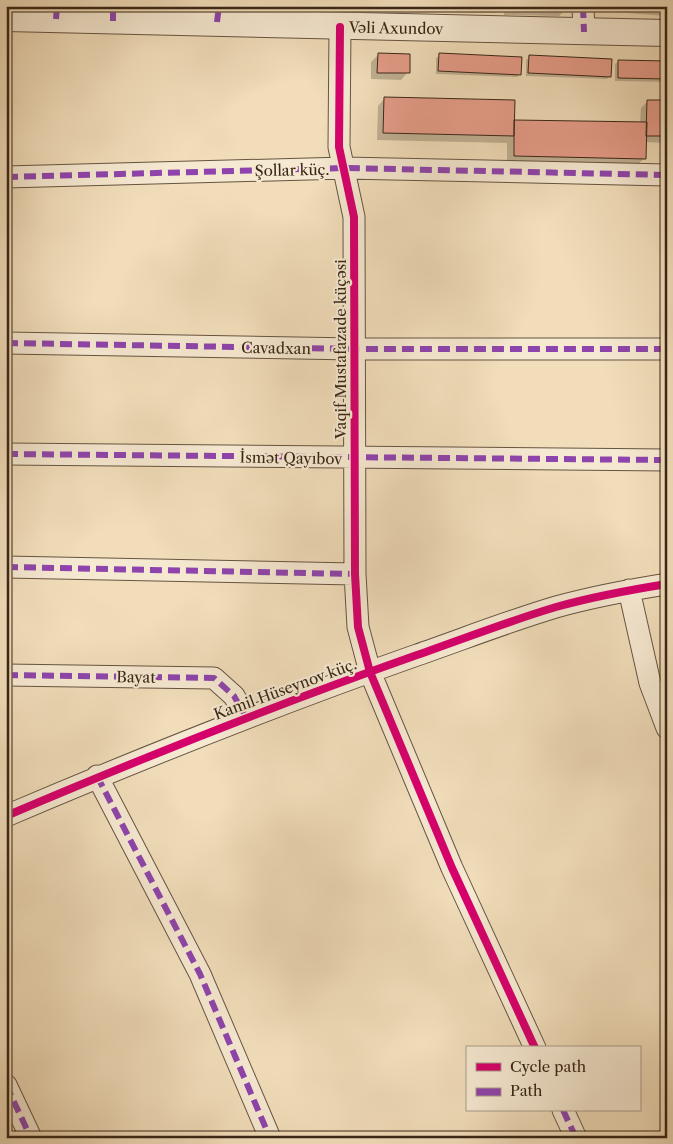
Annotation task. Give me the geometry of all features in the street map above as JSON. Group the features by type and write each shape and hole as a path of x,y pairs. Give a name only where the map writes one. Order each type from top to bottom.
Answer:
{"street":[{"path":"583,6 584,32"},
{"name":"Vəli Axundov","path":"6,18 56,13 218,14 340,27 667,34"},
{"name":"Vaqif Mustafazade küçəsi","path":"340,27 339,147 354,217 355,574 358,627 370,672 452,868 534,1046"},
{"name":"Şollar küç.","path":"6,177 345,168 667,175"},
{"name":"Cavadxan","path":"6,344 355,349 667,349"},
{"name":"İsmət Qayıbov","path":"6,454 667,460"},
{"path":"6,568 355,574"},
{"name":"Kamil Hüseynov küç.","path":"6,816 97,776 246,717 555,607 629,590 667,584"},
{"path":"629,590 650,683 667,728"},
{"name":"Bayat","path":"6,675 214,678 234,696 246,717"},
{"path":"97,776 200,974 270,1138"},
{"path":"6,1085 31,1138"},
{"path":"564,1112 576,1138"}],"building":[{"path":"378,53 410,54 410,73 377,73"},
{"path":"439,53 522,57 521,75 438,71"},
{"path":"529,55 612,59 611,77 528,73"},
{"path":"618,60 667,61 667,79 618,78"},
{"path":"384,97 515,100 514,136 383,133"},
{"path":"647,100 667,100 667,136 646,136"},
{"path":"514,120 647,122 646,159 514,156"}],"marked path":[{"path":"56,19 57,6"},
{"path":"113,6 113,21"},
{"path":"217,22 219,6"},
{"path":"583,6 584,32"},
{"path":"6,177 345,168 667,175"},
{"path":"6,343 355,349 667,349"},
{"path":"6,454 667,460"},
{"path":"6,567 355,574"},
{"path":"6,675 214,678 234,696 246,717"},
{"path":"97,776 200,974 270,1138"},
{"path":"6,1085 31,1138"},
{"path":"564,1112 576,1138"}],"cycle path":[{"path":"340,27 339,147 354,217 355,574 358,627 370,672 452,868 534,1046"},
{"path":"6,816 159,752 262,712 503,624 583,600 667,584"}]}
